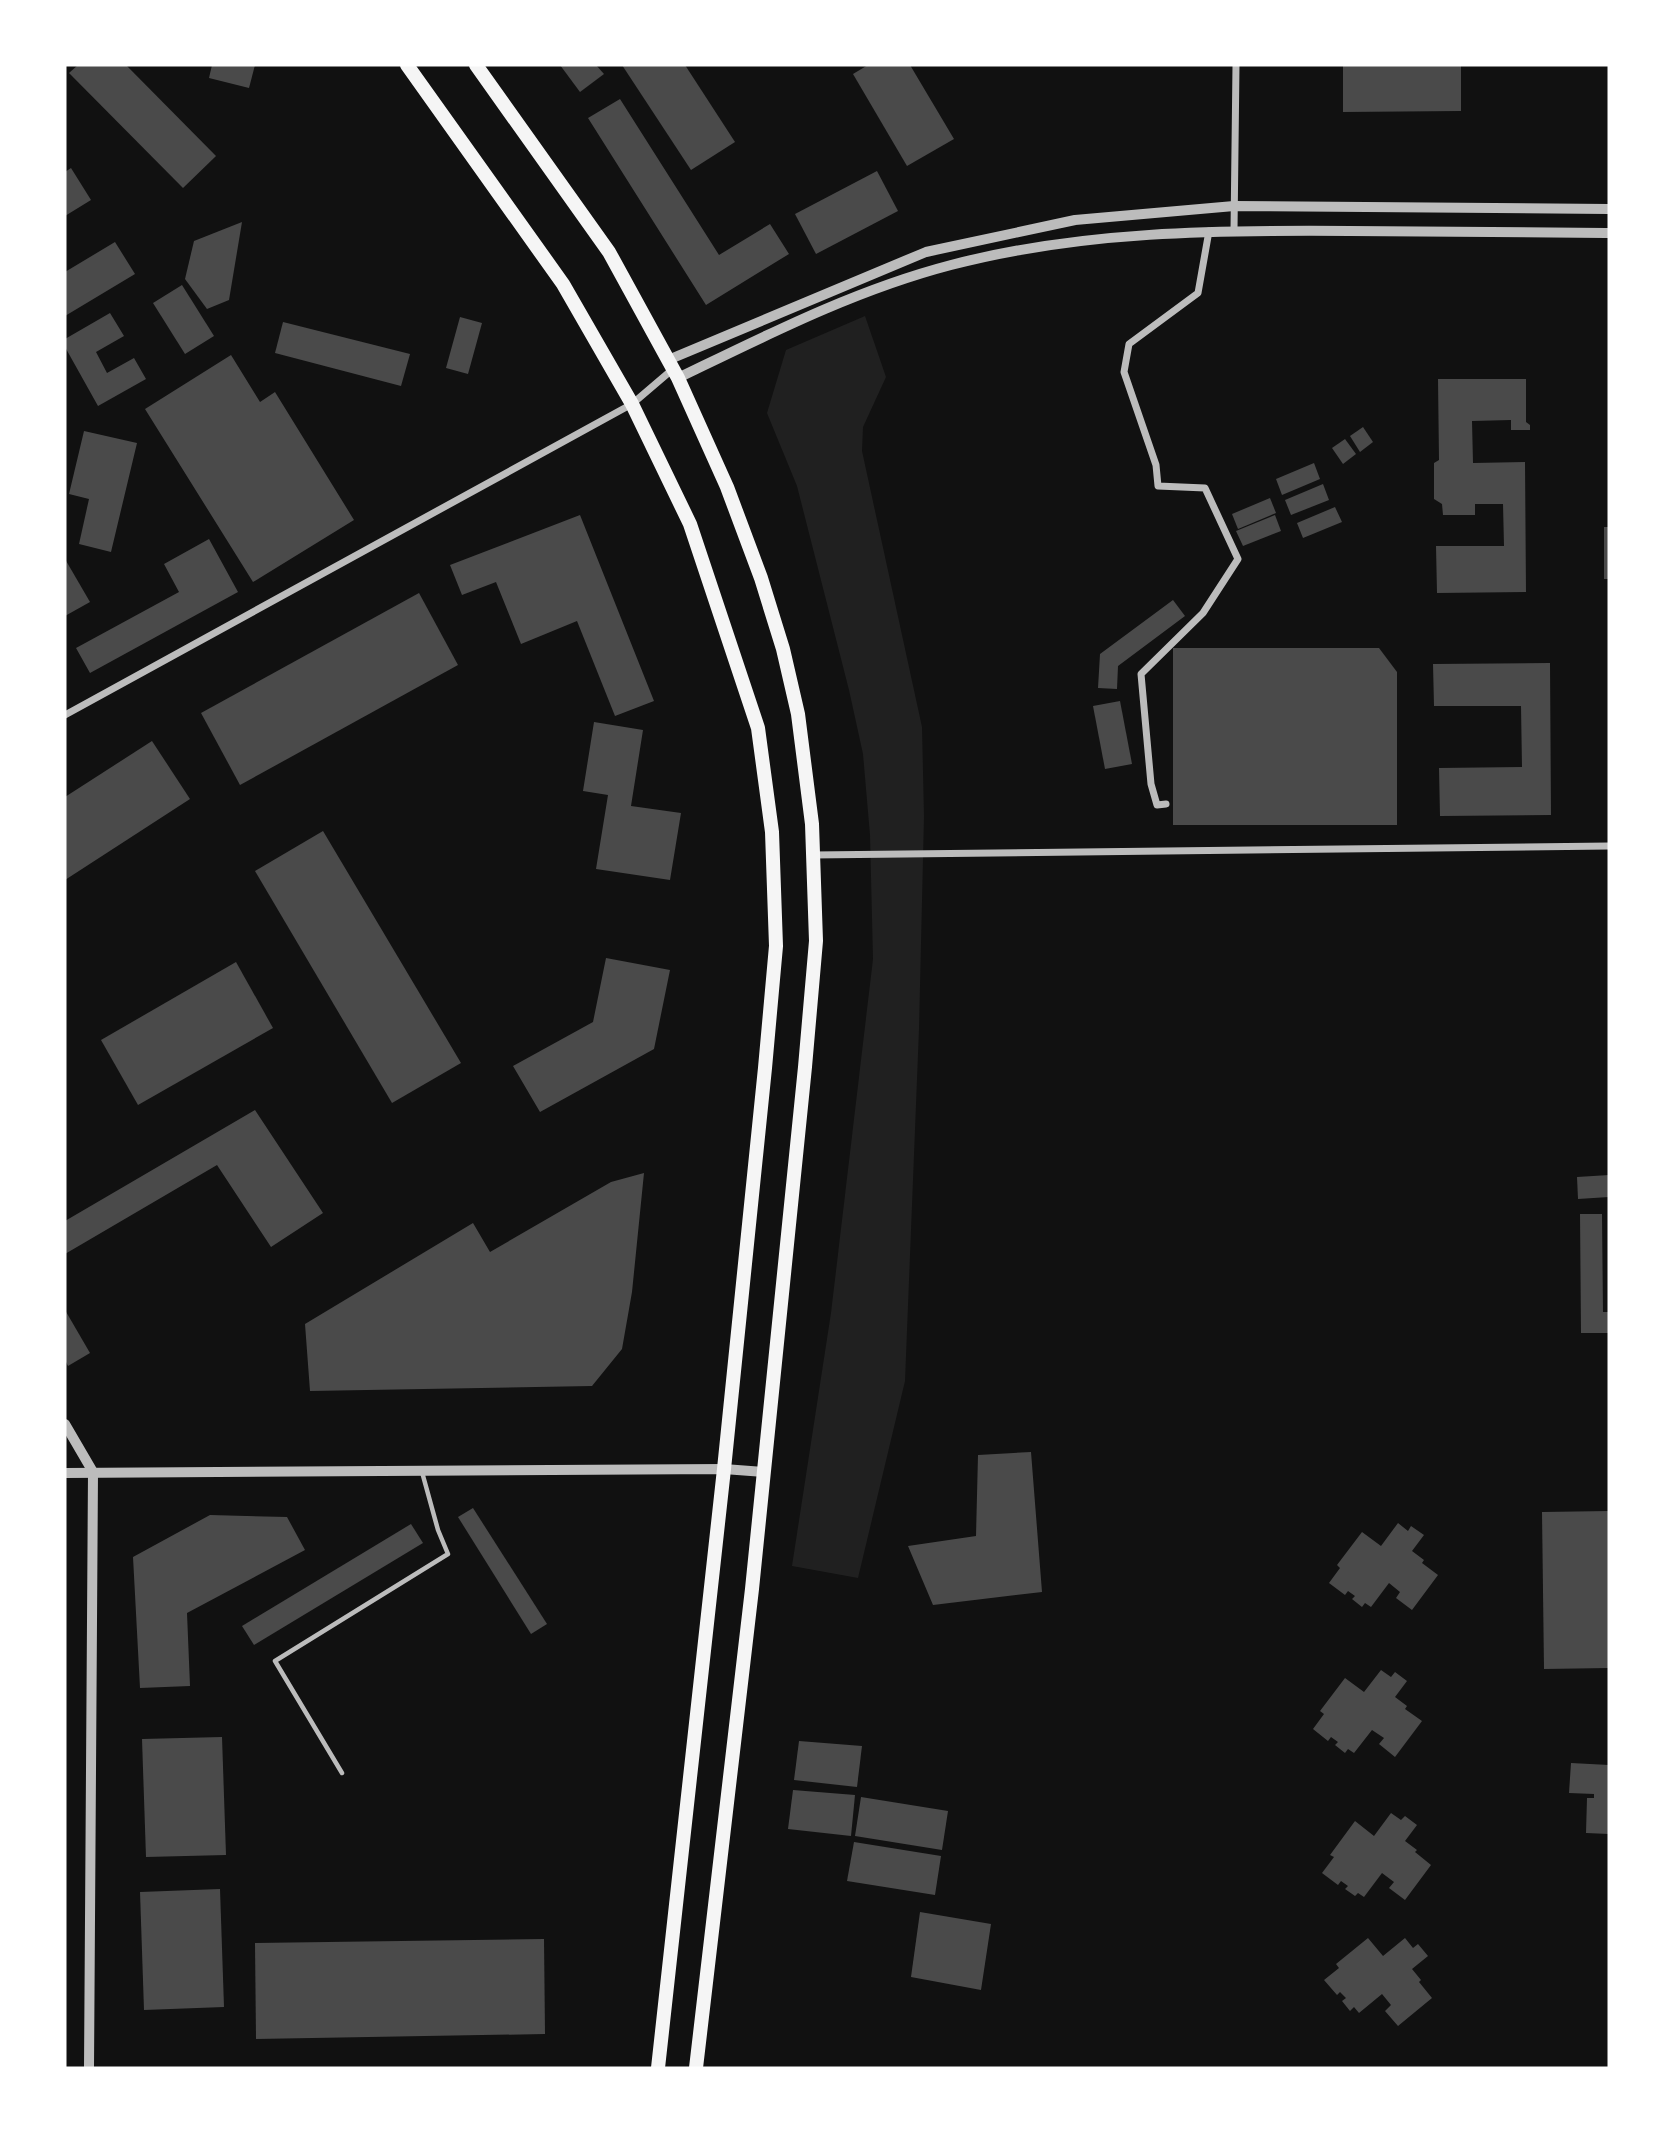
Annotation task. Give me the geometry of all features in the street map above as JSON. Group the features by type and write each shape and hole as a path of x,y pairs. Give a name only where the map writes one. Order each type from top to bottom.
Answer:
{"main road":[{"path":"407,65 564,284 632,404 690,524 758,728 772,832 776,946 765,1068 658,2068"},
{"path":"476,65 609,252 673,369 727,487 761,578 783,649 798,715 812,824 816,941 805,1067 752,1589 696,2068"}],"street":[{"path":"1234,230 1236,65"},
{"path":"65,715 632,404 673,369 926,252 1075,220 1234,206 1609,209"},
{"path":"673,369 872,289 951,265 1020,250 1140,235 1234,230 1609,233"},
{"path":"1166,804 1157,805 1151,784 1141,674 1203,613 1238,559 1205,488 1158,486 1156,465 1124,372 1129,344 1198,293 1209,231"},
{"path":"813,855 1609,846"},
{"path":"65,1424 93,1472 89,2068"},
{"path":"65,1473 724,1469 764,1472"}],"lane":[{"path":"342,1773 275,1661 415,1577 448,1554 438,1530 422,1471"}],"shaded area":[{"path":"865,316 886,377 863,427 862,451 922,727 924,816 919,1029 905,1381 858,1578 792,1566 831,1313 873,959 870,835 863,754 849,690 797,486 767,413 786,350"}],"building":[{"path":"78,65 126,65 216,156 183,188 69,73"},
{"path":"212,65 255,65 249,88 209,78"},
{"path":"560,65 596,65 604,74 580,92"},
{"path":"622,65 685,65 735,142 691,170"},
{"path":"868,65 910,65 954,139 907,166 853,74"},
{"path":"1343,65 1461,65 1461,111 1343,112"},
{"path":"620,99 719,255 770,224 789,254 706,305 588,118"},
{"path":"71,168 91,200 65,216 65,172"},
{"path":"877,171 898,211 816,254 795,214"},
{"path":"242,222 229,300 207,309 185,279 194,241"},
{"path":"115,242 135,274 65,316 65,272"},
{"path":"182,285 214,336 185,354 153,303"},
{"path":"110,313 124,336 96,352 107,373 134,358 146,379 98,406 65,347 65,339"},
{"path":"460,317 482,323 468,374 446,368"},
{"path":"283,322 410,354 401,386 275,353"},
{"path":"231,355 260,402 275,392 354,520 253,582 145,409"},
{"path":"1438,379 1526,379 1526,422 1530,425 1530,430 1511,430 1511,420 1472,421 1473,463 1525,462 1526,592 1437,593 1436,546 1504,546 1503,504 1475,504 1475,515 1443,515 1442,504 1434,499 1434,463 1439,460"},
{"path":"1363,427 1373,442 1360,452 1350,436"},
{"path":"84,431 137,443 111,552 79,544 89,499 69,494"},
{"path":"1345,439 1356,454 1343,464 1332,448"},
{"path":"1314,463 1320,479 1282,495 1276,479"},
{"path":"1323,484 1329,500 1291,515 1285,500"},
{"path":"1270,498 1276,513 1238,529 1232,514"},
{"path":"1335,507 1342,522 1303,538 1297,523"},
{"path":"580,515 654,701 615,716 577,621 521,644 496,582 462,595 450,565"},
{"path":"1275,515 1281,531 1243,546 1236,531"},
{"path":"1604,527 1609,527 1609,579 1604,579"},
{"path":"209,539 238,592 90,673 76,648 179,592 164,564"},
{"path":"65,559 90,602 65,616"},
{"path":"419,593 458,665 240,785 201,713"},
{"path":"1173,600 1185,616 1118,666 1117,689 1098,688 1100,654"},
{"path":"1173,648 1379,648 1397,672 1397,825 1173,825"},
{"path":"1550,663 1551,815 1440,816 1439,768 1522,767 1521,706 1434,706 1433,664"},
{"path":"1120,701 1132,764 1105,769 1093,706"},
{"path":"594,722 643,730 631,806 681,813 670,880 596,869 608,795 583,791"},
{"path":"152,741 190,799 65,880 65,797"},
{"path":"323,831 461,1063 392,1103 255,871"},
{"path":"606,958 670,970 654,1049 540,1112 513,1066 593,1022"},
{"path":"236,962 273,1028 138,1105 101,1040"},
{"path":"255,1110 323,1213 271,1247 217,1165 65,1254 65,1221"},
{"path":"644,1173 632,1292 622,1349 592,1386 310,1391 305,1324 473,1223 490,1252 611,1182"},
{"path":"1609,1175 1609,1197 1578,1199 1577,1177"},
{"path":"1580,1214 1602,1214 1603,1312 1609,1312 1609,1333 1581,1333"},
{"path":"65,1310 90,1353 68,1366 65,1360"},
{"path":"1031,1452 1042,1592 933,1605 908,1546 976,1536 978,1455"},
{"path":"473,1508 547,1624 531,1634 458,1517"},
{"path":"1609,1511 1609,1668 1544,1669 1542,1512"},
{"path":"210,1515 287,1517 305,1550 187,1613 190,1686 140,1688 133,1557"},
{"path":"1398,1523 1408,1531 1411,1526 1424,1535 1412,1551 1438,1575 1412,1610 1396,1598 1400,1592 1389,1583 1371,1607 1365,1603 1362,1607 1352,1599 1355,1596 1348,1591 1345,1595 1329,1583 1340,1568 1337,1565 1362,1532 1381,1546"},
{"path":"411,1524 423,1543 254,1645 242,1626"},
{"path":"1381,1670 1391,1677 1395,1672 1407,1681 1395,1697 1407,1706 1405,1709 1422,1721 1395,1757 1379,1744 1384,1738 1372,1730 1354,1753 1348,1749 1345,1753 1335,1745 1338,1742 1331,1737 1328,1741 1313,1729 1324,1714 1320,1711 1345,1678 1364,1692"},
{"path":"222,1737 226,1855 146,1857 142,1739"},
{"path":"799,1741 862,1746 857,1787 794,1780"},
{"path":"1571,1763 1609,1765 1609,1834 1586,1833 1587,1798 1594,1798 1594,1794 1569,1793"},
{"path":"793,1790 855,1795 851,1836 788,1829"},
{"path":"861,1797 948,1811 942,1850 855,1836"},
{"path":"1391,1813 1401,1820 1405,1816 1417,1825 1405,1841 1431,1865 1405,1900 1389,1888 1394,1882 1382,1873 1364,1897 1358,1893 1355,1896 1345,1889 1348,1886 1341,1881 1338,1885 1322,1873 1334,1857 1330,1855 1355,1821 1374,1836"},
{"path":"854,1842 941,1856 935,1895 847,1881"},
{"path":"220,1889 224,2007 144,2010 140,1892"},
{"path":"920,1912 991,1924 981,1990 911,1977"},
{"path":"1368,1938 1383,1956 1405,1938 1413,1948 1418,1944 1428,1956 1412,1969 1432,1998 1398,2026 1385,2011 1391,2005 1382,1994 1359,2013 1354,2007 1350,2011 1342,2001 1346,1998 1340,1992 1337,1995 1324,1980 1339,1968 1336,1964"},
{"path":"544,1939 545,2034 256,2039 255,1943"}]}
